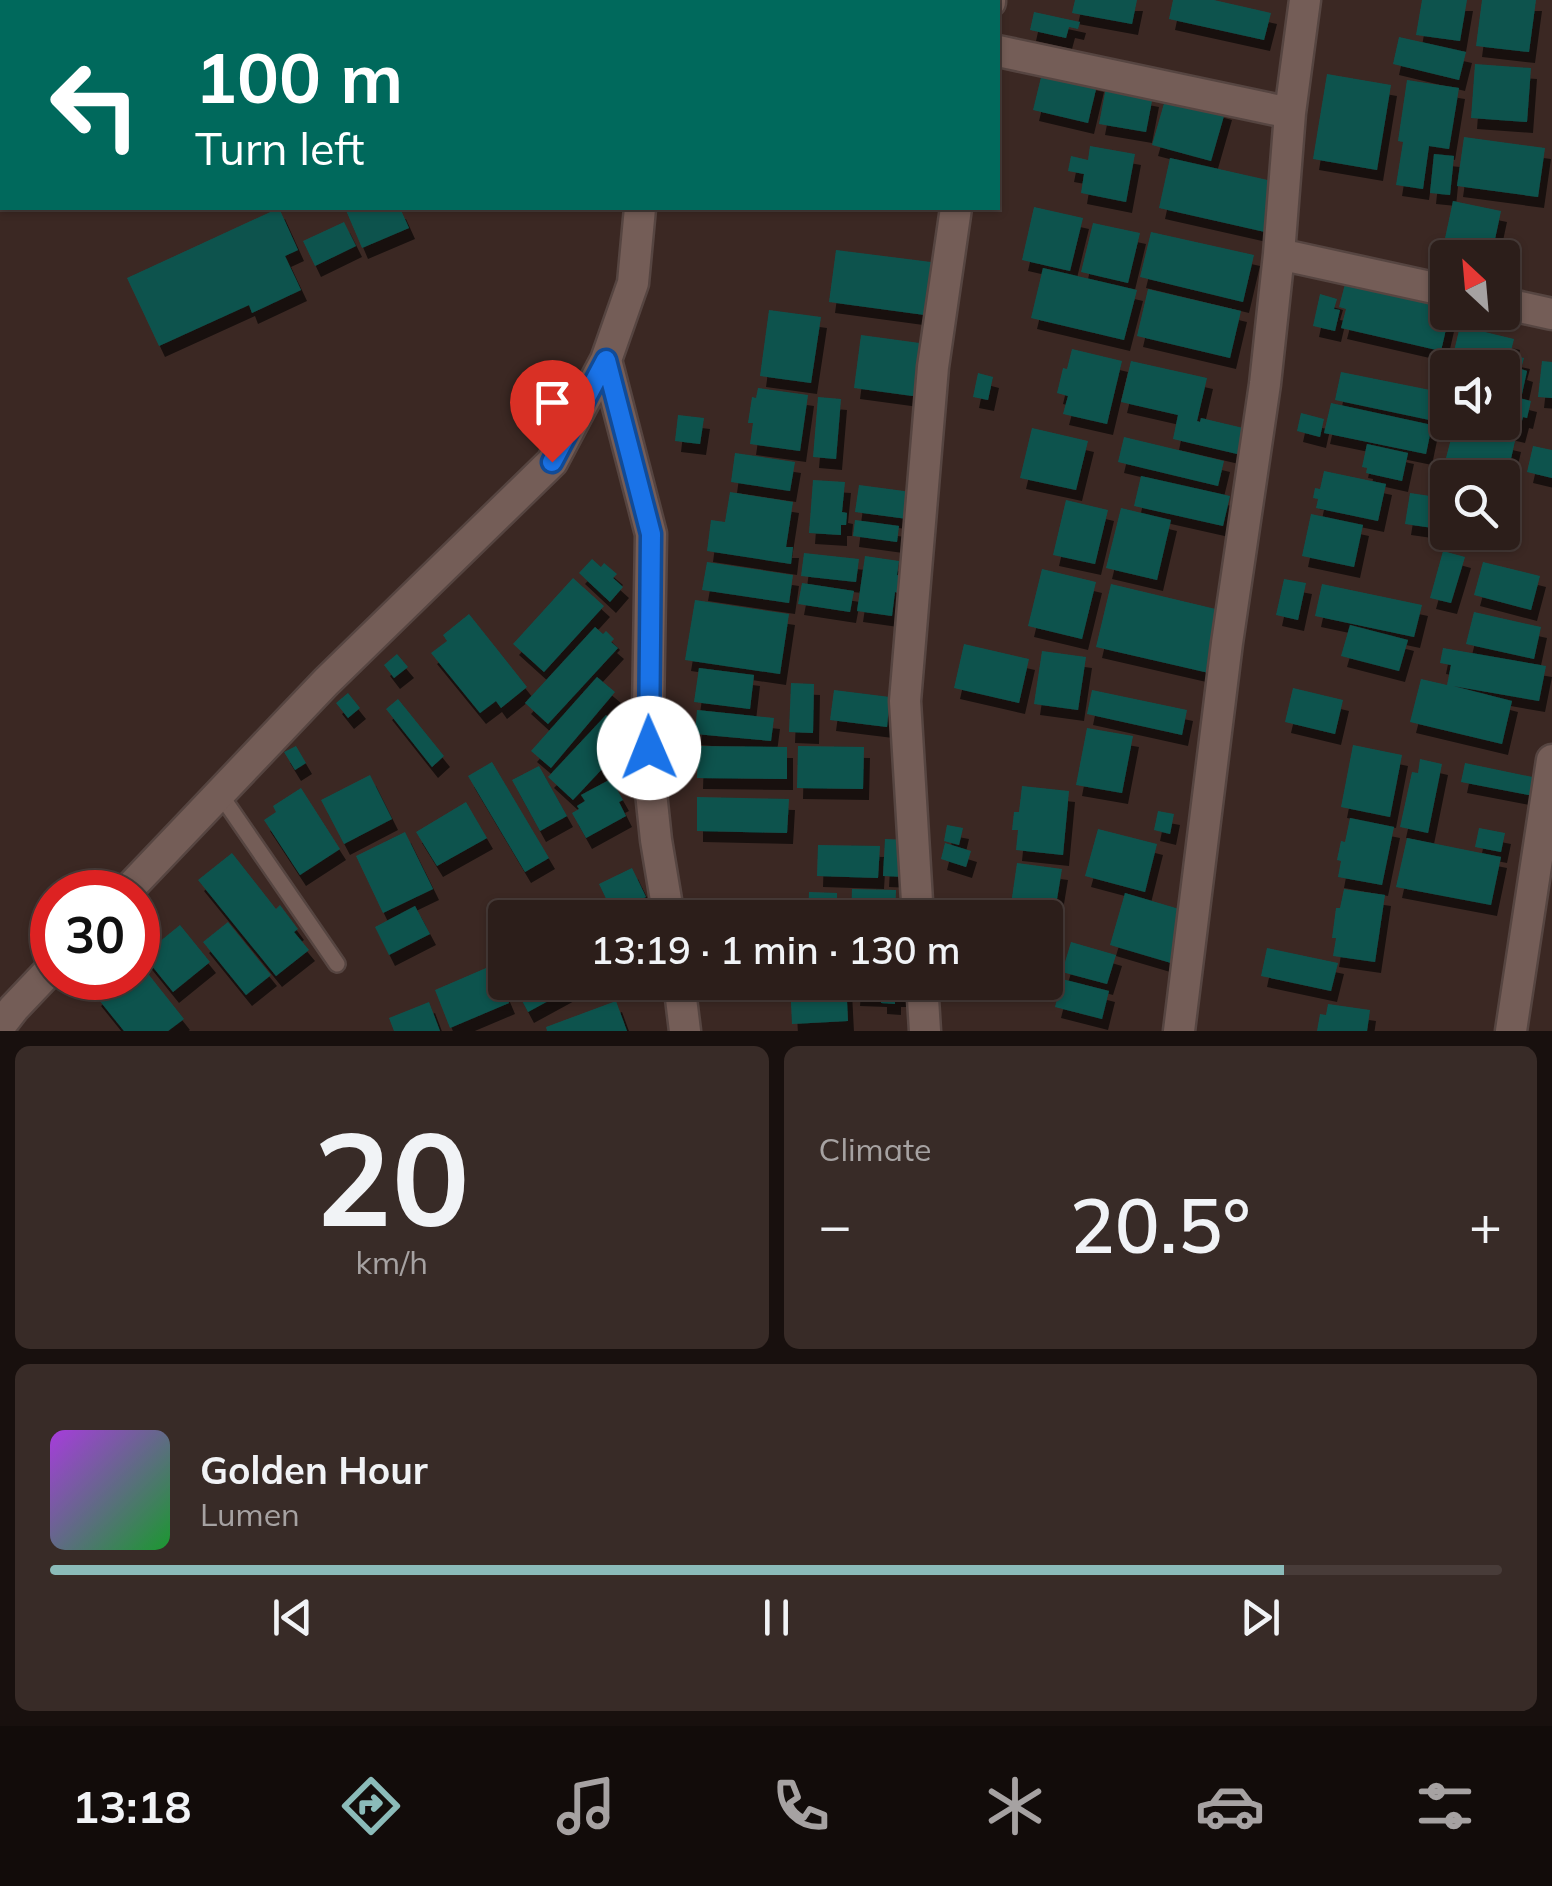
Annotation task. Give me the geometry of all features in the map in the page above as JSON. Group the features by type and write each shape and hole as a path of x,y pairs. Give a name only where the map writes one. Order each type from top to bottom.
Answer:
{"street":[{"path":"1179,1031 1225,662 1265,384 1290,112 1305,0"},
{"path":"1000,52 1290,112"},
{"path":"147,870 326,682 552,462 606,360 632,283 640,210"},
{"path":"917,900 905,701 933,367 956,210"},
{"path":"1279,254 1430,287"},
{"path":"1520,307 1552,314"},
{"path":"606,360 651,534 650,783 666,900"},
{"path":"1511,1031 1552,760"},
{"path":"0,1026 30,991"},
{"path":"681,1000 685,1031"},
{"path":"923,1000 925,1031"}],"lane":[{"path":"220,794 336,964"}],"building":[{"path":"1075,0 1137,0 1132,24 1072,13"},
{"path":"1173,0 1214,0 1271,13 1264,40 1169,19"},
{"path":"1422,0 1467,0 1460,41 1416,35"},
{"path":"1482,0 1536,0 1529,52 1476,46"},
{"path":"1034,12 1080,22 1078,29 1069,27 1066,38 1030,30"},
{"path":"1399,37 1466,52 1459,80 1393,64"},
{"path":"1475,64 1531,68 1527,122 1471,118"},
{"path":"1043,69 1098,81 1088,123 1033,110"},
{"path":"1327,74 1391,85 1377,170 1313,159"},
{"path":"1407,80 1459,88 1449,149 1429,146 1423,189 1396,185"},
{"path":"1106,87 1153,96 1146,132 1099,124"},
{"path":"1167,93 1226,109 1211,161 1152,145"},
{"path":"1464,137 1545,148 1538,197 1457,186"},
{"path":"1090,146 1135,154 1126,202 1081,193 1084,174 1068,171 1071,156 1088,160"},
{"path":"1434,154 1454,156 1450,195 1430,193"},
{"path":"1170,158 1277,182 1265,232 1159,208"},
{"path":"1453,201 1501,211 1495,240 1445,240"},
{"path":"1034,207 1083,218 1070,271 1022,260"},
{"path":"280,210 298,250 285,256 301,290 252,313 249,305 159,346 127,278"},
{"path":"346,210 401,210 409,228 362,248"},
{"path":"344,222 356,246 315,266 303,241"},
{"path":"1093,223 1140,233 1128,283 1081,272"},
{"path":"1151,232 1254,255 1243,302 1140,277"},
{"path":"836,250 939,263 932,316 829,302"},
{"path":"1043,268 1137,290 1124,340 1031,318"},
{"path":"1347,276 1430,295 1430,330 1446,330 1441,350 1341,328 1346,309 1339,307"},
{"path":"1148,289 1241,311 1230,358 1137,336"},
{"path":"1320,294 1337,299 1334,309 1340,310 1335,331 1313,326"},
{"path":"769,310 821,317 811,383 760,376"},
{"path":"1459,330 1514,339 1511,350 1454,350"},
{"path":"861,335 927,344 920,397 854,388"},
{"path":"1072,349 1122,361 1107,424 1063,414 1068,396 1057,393"},
{"path":"1520,357 1524,358 1521,369 1527,371 1522,394"},
{"path":"1131,361 1207,378 1197,421 1201,418 1256,431 1250,457 1173,439 1178,415 1121,402"},
{"path":"1542,361 1552,362 1552,398 1538,397"},
{"path":"1341,372 1430,390 1430,420 1335,400"},
{"path":"978,373 993,377 988,400 973,397"},
{"path":"758,388 808,395 800,451 750,444 753,423 748,423 752,397 756,398"},
{"path":"818,397 841,399 836,459 813,457"},
{"path":"1520,398 1531,401 1527,418 1523,417 1520,428"},
{"path":"1331,403 1430,425 1426,454 1324,433"},
{"path":"1301,413 1324,419 1320,437 1297,431"},
{"path":"678,415 704,418 700,444 675,441"},
{"path":"1032,428 1088,441 1076,490 1020,478"},
{"path":"1124,437 1224,461 1218,486 1118,462"},
{"path":"1451,440 1515,441 1511,460 1446,458"},
{"path":"1367,444 1408,453 1402,481 1366,473 1367,468 1362,467"},
{"path":"1533,446 1552,450 1552,478 1527,472"},
{"path":"735,453 795,462 790,491 731,482"},
{"path":"1324,471 1386,484 1378,521 1316,508 1315,488 1320,489"},
{"path":"1141,476 1230,496 1223,526 1134,506"},
{"path":"813,480 845,482 842,512 847,513 841,535 809,533"},
{"path":"859,485 919,493 915,520 855,512"},
{"path":"730,492 793,502 786,547 793,547 791,564 707,551 711,520 725,522"},
{"path":"1410,493 1430,496 1430,528 1405,524"},
{"path":"1066,500 1108,510 1095,564 1053,555"},
{"path":"1121,508 1171,520 1157,580 1106,568"},
{"path":"1311,514 1363,525 1354,567 1302,556"},
{"path":"855,520 899,526 897,542 853,536"},
{"path":"1443,551 1465,557 1451,603 1430,598"},
{"path":"804,553 859,559 856,582 801,576"},
{"path":"865,556 899,561 897,575 901,576 892,616 857,611"},
{"path":"592,559 617,574 613,578 623,587 610,602 579,573"},
{"path":"707,562 793,575 789,603 702,590"},
{"path":"1483,562 1540,576 1531,610 1474,595"},
{"path":"1042,569 1096,582 1082,639 1028,626"},
{"path":"573,578 604,606 544,672 513,644"},
{"path":"1284,579 1306,583 1298,620 1276,615"},
{"path":"802,583 854,591 850,612 798,604"},
{"path":"1111,584 1224,611 1209,673 1096,647"},
{"path":"1322,584 1422,605 1414,637 1315,616"},
{"path":"695,600 789,614 780,674 685,660"},
{"path":"1474,612 1541,627 1534,659 1466,644"},
{"path":"469,614 527,687 501,708 496,701 480,713 431,653 447,641 443,635"},
{"path":"1350,625 1408,640 1399,671 1341,656"},
{"path":"595,627 603,634 606,631 618,648 548,724 525,703"},
{"path":"964,644 1029,659 1019,703 954,688"},
{"path":"1443,648 1546,666 1539,701 1453,686 1512,701 1502,744 1410,722 1421,679 1447,685 1451,665 1440,663"},
{"path":"1042,651 1086,657 1078,710 1034,704"},
{"path":"397,654 408,667 394,678 384,665"},
{"path":"699,668 754,675 750,709 694,702"},
{"path":"597,677 615,692 551,768 531,751"},
{"path":"791,683 814,684 813,733 789,732"},
{"path":"1293,688 1343,700 1335,734 1285,722"},
{"path":"834,690 890,697 887,727 830,720"},
{"path":"1092,690 1187,710 1182,735 1087,714"},
{"path":"348,693 360,708 348,718 336,703"},
{"path":"398,699 444,756 432,767 386,709"},
{"path":"697,710 774,718 771,741 695,734"},
{"path":"606,715 631,738 573,800 548,777"},
{"path":"1087,728 1133,736 1122,793 1076,785"},
{"path":"1353,745 1402,755 1390,817 1341,807"},
{"path":"296,746 306,763 295,770 284,752"},
{"path":"698,746 787,747 787,779 697,778"},
{"path":"798,746 864,747 863,789 797,788"},
{"path":"626,758 636,772 622,781 613,767"},
{"path":"1420,759 1442,764 1428,833 1400,827 1412,772 1418,773"},
{"path":"492,762 549,858 525,872 468,776"},
{"path":"1465,763 1547,780 1544,798 1461,782"},
{"path":"539,766 567,816 540,831 512,780"},
{"path":"370,775 392,819 344,844 321,800"},
{"path":"611,779 623,800 619,802 626,816 586,838 572,813 585,801 581,795"},
{"path":"1022,786 1069,791 1063,855 1016,850 1018,830 1012,830"},
{"path":"301,788 340,849 300,875 264,820 276,812 273,806"},
{"path":"697,797 789,799 787,833 697,831"},
{"path":"466,802 487,838 437,866 416,832"},
{"path":"1158,811 1174,814 1170,834 1154,830"},
{"path":"1350,818 1394,827 1382,885 1338,877 1341,861 1337,860"},
{"path":"947,825 963,828 959,845 944,841"},
{"path":"1479,828 1505,833 1501,852 1475,847"},
{"path":"1098,829 1157,844 1145,892 1085,876"},
{"path":"405,832 433,889 383,913 356,856"},
{"path":"1407,838 1501,857 1491,905 1396,887"},
{"path":"885,839 909,840 907,877 883,876"},
{"path":"945,843 971,851 966,867 941,859"},
{"path":"818,845 880,846 878,878 817,876"},
{"path":"232,853 276,909 280,905 309,950 276,976 198,880"},
{"path":"1017,863 1062,869 1057,900 1012,900"},
{"path":"632,868 646,897 607,900 599,884"},
{"path":"852,889 896,890 896,900 852,900"},
{"path":"1344,889 1385,895 1375,962 1333,956 1336,908 1340,908"},
{"path":"809,892 837,893 837,900 809,900"},
{"path":"1125,893 1186,911 1171,963 1110,945"},
{"path":"415,906 430,934 389,955 375,927"},
{"path":"228,922 271,975 246,995 203,942"},
{"path":"180,925 210,962 173,992 160,976 160,941"},
{"path":"1071,942 1116,955 1107,984 1063,972"},
{"path":"1267,948 1338,963 1331,991 1261,976"},
{"path":"488,967 488,1000 509,1003 450,1028 435,990"},
{"path":"1063,979 1109,991 1102,1019 1055,1007 1057,1000 1063,1000"},
{"path":"160,989 184,1019 168,1031 124,1031 99,1000 160,1000"},
{"path":"522,1000 550,1000 528,1012"},
{"path":"791,1000 847,1000 848,1021 792,1024"},
{"path":"616,1001 627,1031 547,1031 546,1027"},
{"path":"429,1002 440,1031 394,1031 389,1018"},
{"path":"1328,1004 1370,1010 1367,1031 1317,1031 1320,1014 1326,1015"}],"route":[{"path":"552,462 606,360 651,534 649,748"}]}
